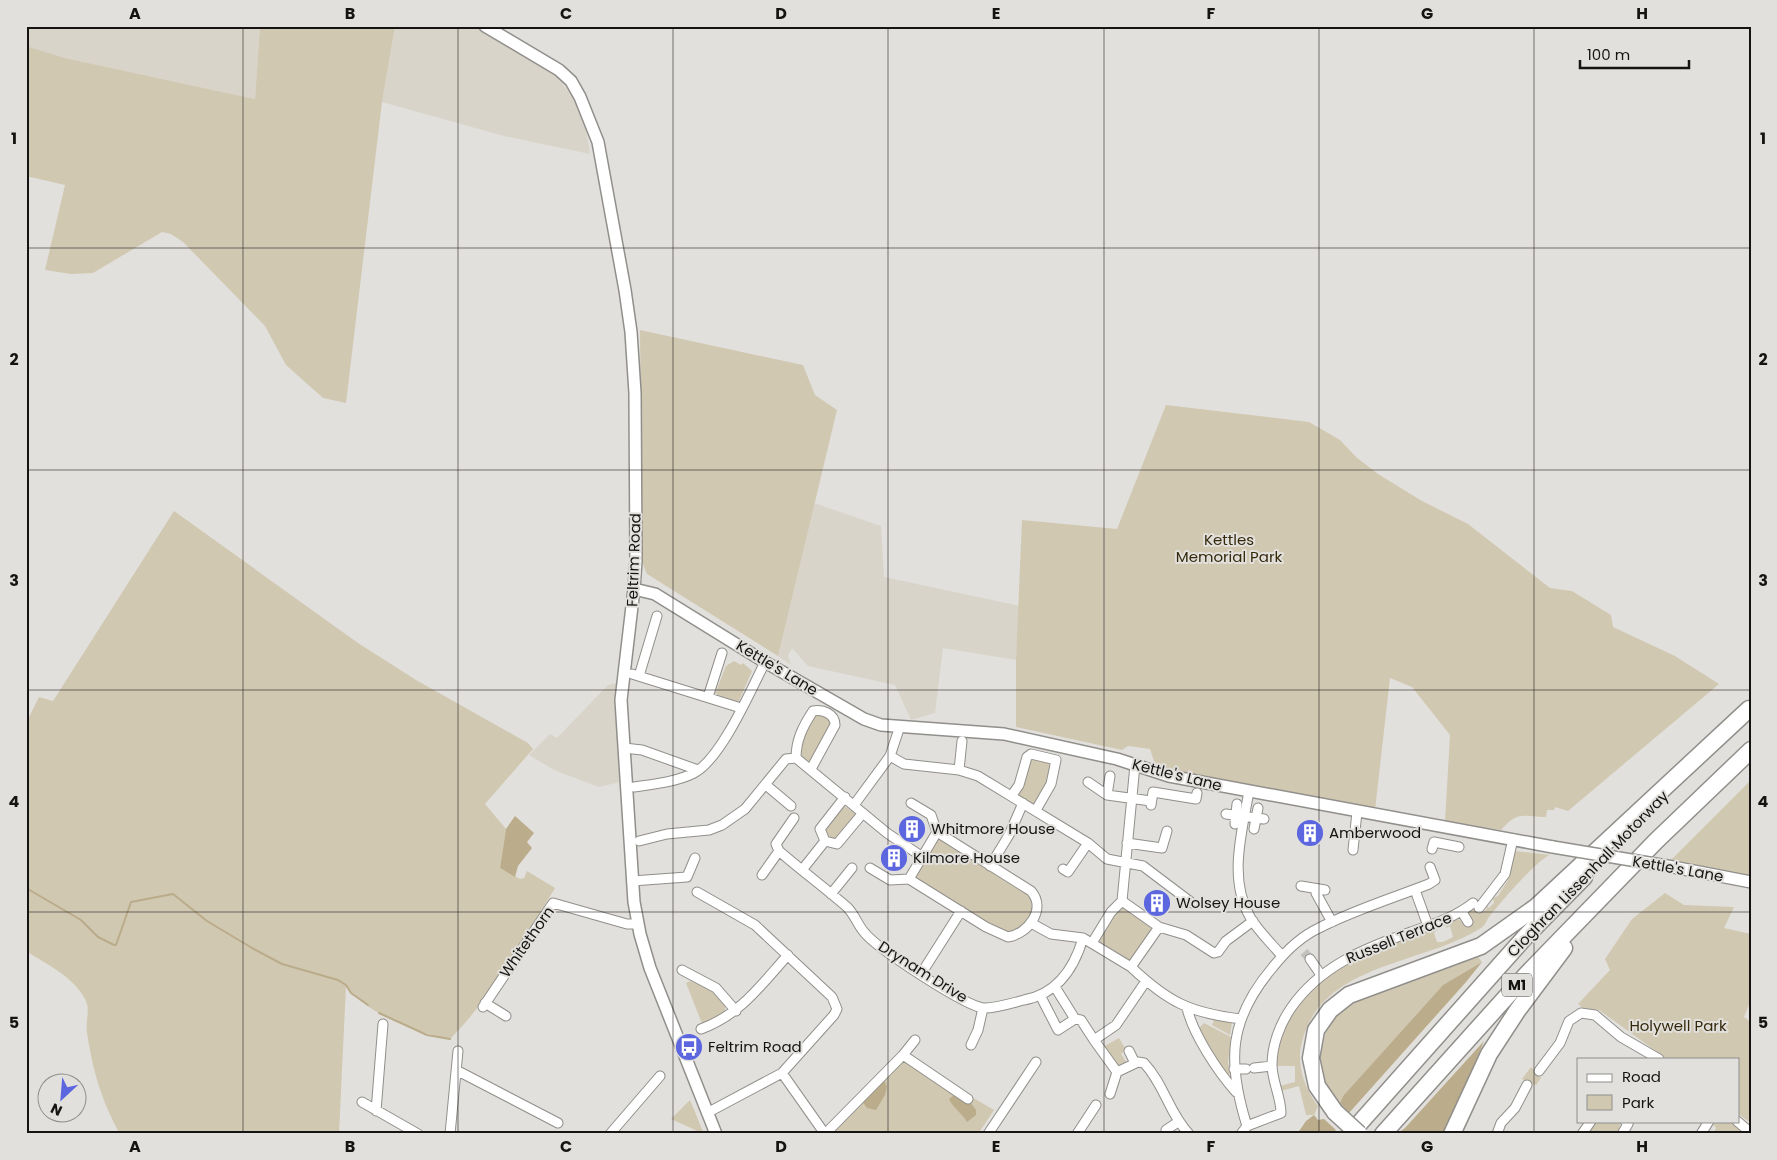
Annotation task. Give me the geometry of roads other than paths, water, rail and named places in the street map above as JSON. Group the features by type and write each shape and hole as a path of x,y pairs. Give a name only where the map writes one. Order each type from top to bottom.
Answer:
{"highway":[{"path":"1359,1134 1335,1112 1317,1086 1311,1058 1314,1035 1330,1010 1349,995 1481,946 1511,926 1536,907 1750,709"},
{"name":"Cloghran Lissenhall Motorway","path":"1350,1134 1525,937 1750,709"},
{"name":"Cloghran Lissenhall Motorway","path":"1383,1134 1526,975 1656,841 1751,750"},
{"path":"1452,1134 1489,1054 1517,1011 1570,940 1656,841"}],"street":[{"name":"Feltrim Road","path":"485,26 559,70 570,81 580,97 598,142 631,332 636,472 634,589 622,684 632,881 637,924 650,968 716,1134"},
{"name":"Kettle's Lane","path":"634,589 655,594 765,662 864,719 881,725 1004,734 1113,758 1169,776 1357,812 1751,882"},
{"path":"657,616 636,675 741,708"},
{"path":"708,697 722,653"},
{"path":"634,788 677,779 698,770 713,756 765,662"},
{"path":"796,758 796,745 813,711 819,710 830,714 835,720 835,725 811,769"},
{"path":"854,805 890,756 900,726"},
{"path":"959,770 962,741"},
{"path":"624,748 642,750 698,770"},
{"path":"1012,795 1019,786 1027,757 1031,754 1056,760 1050,784 1036,810"},
{"path":"890,756 904,764 959,770 978,776 1088,843 1107,859 1143,866 1192,903"},
{"path":"639,841 667,834 703,831 722,825 745,809 786,759 796,758 862,813 921,856"},
{"path":"1092,942 1111,912 1122,901 1135,766"},
{"path":"1108,795 1110,776"},
{"path":"1088,782 1108,795 1151,803 1153,792 1196,800 1197,793"},
{"path":"766,785 790,806"},
{"path":"1238,819 1249,791"},
{"path":"825,841 820,829 845,798"},
{"path":"870,868 890,880 909,879 1008,937 1021,934 1031,923 1036,912 1034,896 937,832 931,815 911,803"},
{"path":"990,866 1009,835 1023,804"},
{"path":"1237,804 1237,870 1240,894 1253,921 1282,956"},
{"path":"1352,850 1357,812"},
{"path":"825,841 837,844 862,813"},
{"path":"1226,814 1238,819 1259,815 1254,829"},
{"path":"762,876 779,851 776,844 794,818"},
{"path":"1446,844 1450,828"},
{"path":"1127,843 1162,848 1167,831"},
{"path":"909,879 937,832"},
{"name":"Russell Terrace","path":"1244,1127 1281,1114 1281,1105 1272,1066 1275,1044 1286,1015 1320,974 1373,946 1476,906 1505,874 1513,839"},
{"path":"802,870 825,841"},
{"path":"1432,849 1434,842 1459,847"},
{"path":"1063,869 1068,872 1088,843"},
{"name":"Drynam Drive","path":"779,851 854,914 863,932 878,945 957,996 983,1008 1041,997 1055,987 1075,960 1083,938"},
{"path":"632,881 687,877 696,858"},
{"path":"1244,1127 1236,1092 1234,1069 1236,1039 1241,1019 1258,985 1282,956 1318,928 1439,882 1430,867"},
{"path":"831,894 852,868"},
{"path":"1301,886 1321,889 1316,894 1332,922"},
{"path":"1415,890 1428,926"},
{"path":"698,892 755,925 832,997 837,1009 834,1015 782,1073 707,1113"},
{"path":"1122,901 1159,927 1186,935 1214,953 1218,952 1226,941 1253,921"},
{"name":"Whitethorn","path":"506,1016 484,1005 553,903 626,924 637,924"},
{"path":"921,974 961,911"},
{"path":"1462,912 1468,922"},
{"path":"1031,923 1050,934 1083,938 1092,942 1131,967 1146,981 1186,1008 1210,1015 1241,1019"},
{"path":"1131,967 1159,927"},
{"path":"1297,944 1320,974"},
{"path":"701,1029 722,1021 736,1011 788,955"},
{"path":"682,970 716,988 736,1011"},
{"path":"1094,1040 1116,1025 1146,981"},
{"path":"1055,987 1075,1019 1080,1020 1117,1072"},
{"path":"1041,997 1058,1030 1075,1019"},
{"name":"Drynam Drive","path":"971,1045 978,1030 983,1008"},
{"path":"1186,1008 1209,1055 1236,1092"},
{"path":"1539,1070 1560,1043 1569,1021 1581,1013 1602,1018 1621,1037 1657,1058"},
{"path":"376,1111 383,1024"},
{"path":"782,1073 825,1134 903,1055 915,1040"},
{"path":"1129,1050 1135,1063"},
{"path":"450,1134 458,1071 458,1051"},
{"path":"903,1055 968,1098"},
{"path":"988,1134 1036,1062"},
{"path":"1110,1094 1117,1072 1135,1063 1144,1064 1150,1070 1168,1099 1178,1122 1189,1134"},
{"path":"1234,1069 1272,1066"},
{"path":"458,1071 558,1123"},
{"path":"610,1134 660,1076"},
{"path":"1496,1134 1501,1123 1513,1112 1527,1085"},
{"path":"362,1102 418,1134"},
{"path":"1077,1134 1096,1105"},
{"path":"1166,1130 1178,1122"},
{"path":"1582,1134 1589,1122"},
{"path":"1622,1134 1627,1122"},
{"path":"1701,1134 1708,1122"},
{"path":"1738,1122 1751,1133"}],"waterway":[{"path":"26,888 81,920 98,937 114,945 116,945 131,902 173,894 207,921 252,948 282,964 338,980 346,985 351,993 368,1005"},
{"path":"379,1013 427,1035 450,1039"}],"tunnel":[{"path":"1304,952 1310,959"}],"place":[{"name":"Whitmore House","path":"912,829"},
{"name":"Amberwood","path":"1310,833"},
{"name":"Kilmore House","path":"894,858"},
{"name":"Wolsey House","path":"1157,903"},
{"name":"Feltrim Road","path":"689,1047"}],"park label":[{"name":"Kettles Memorial Park","path":"1229,548"},
{"name":"Holywell Park","path":"1678,1026"}]}
